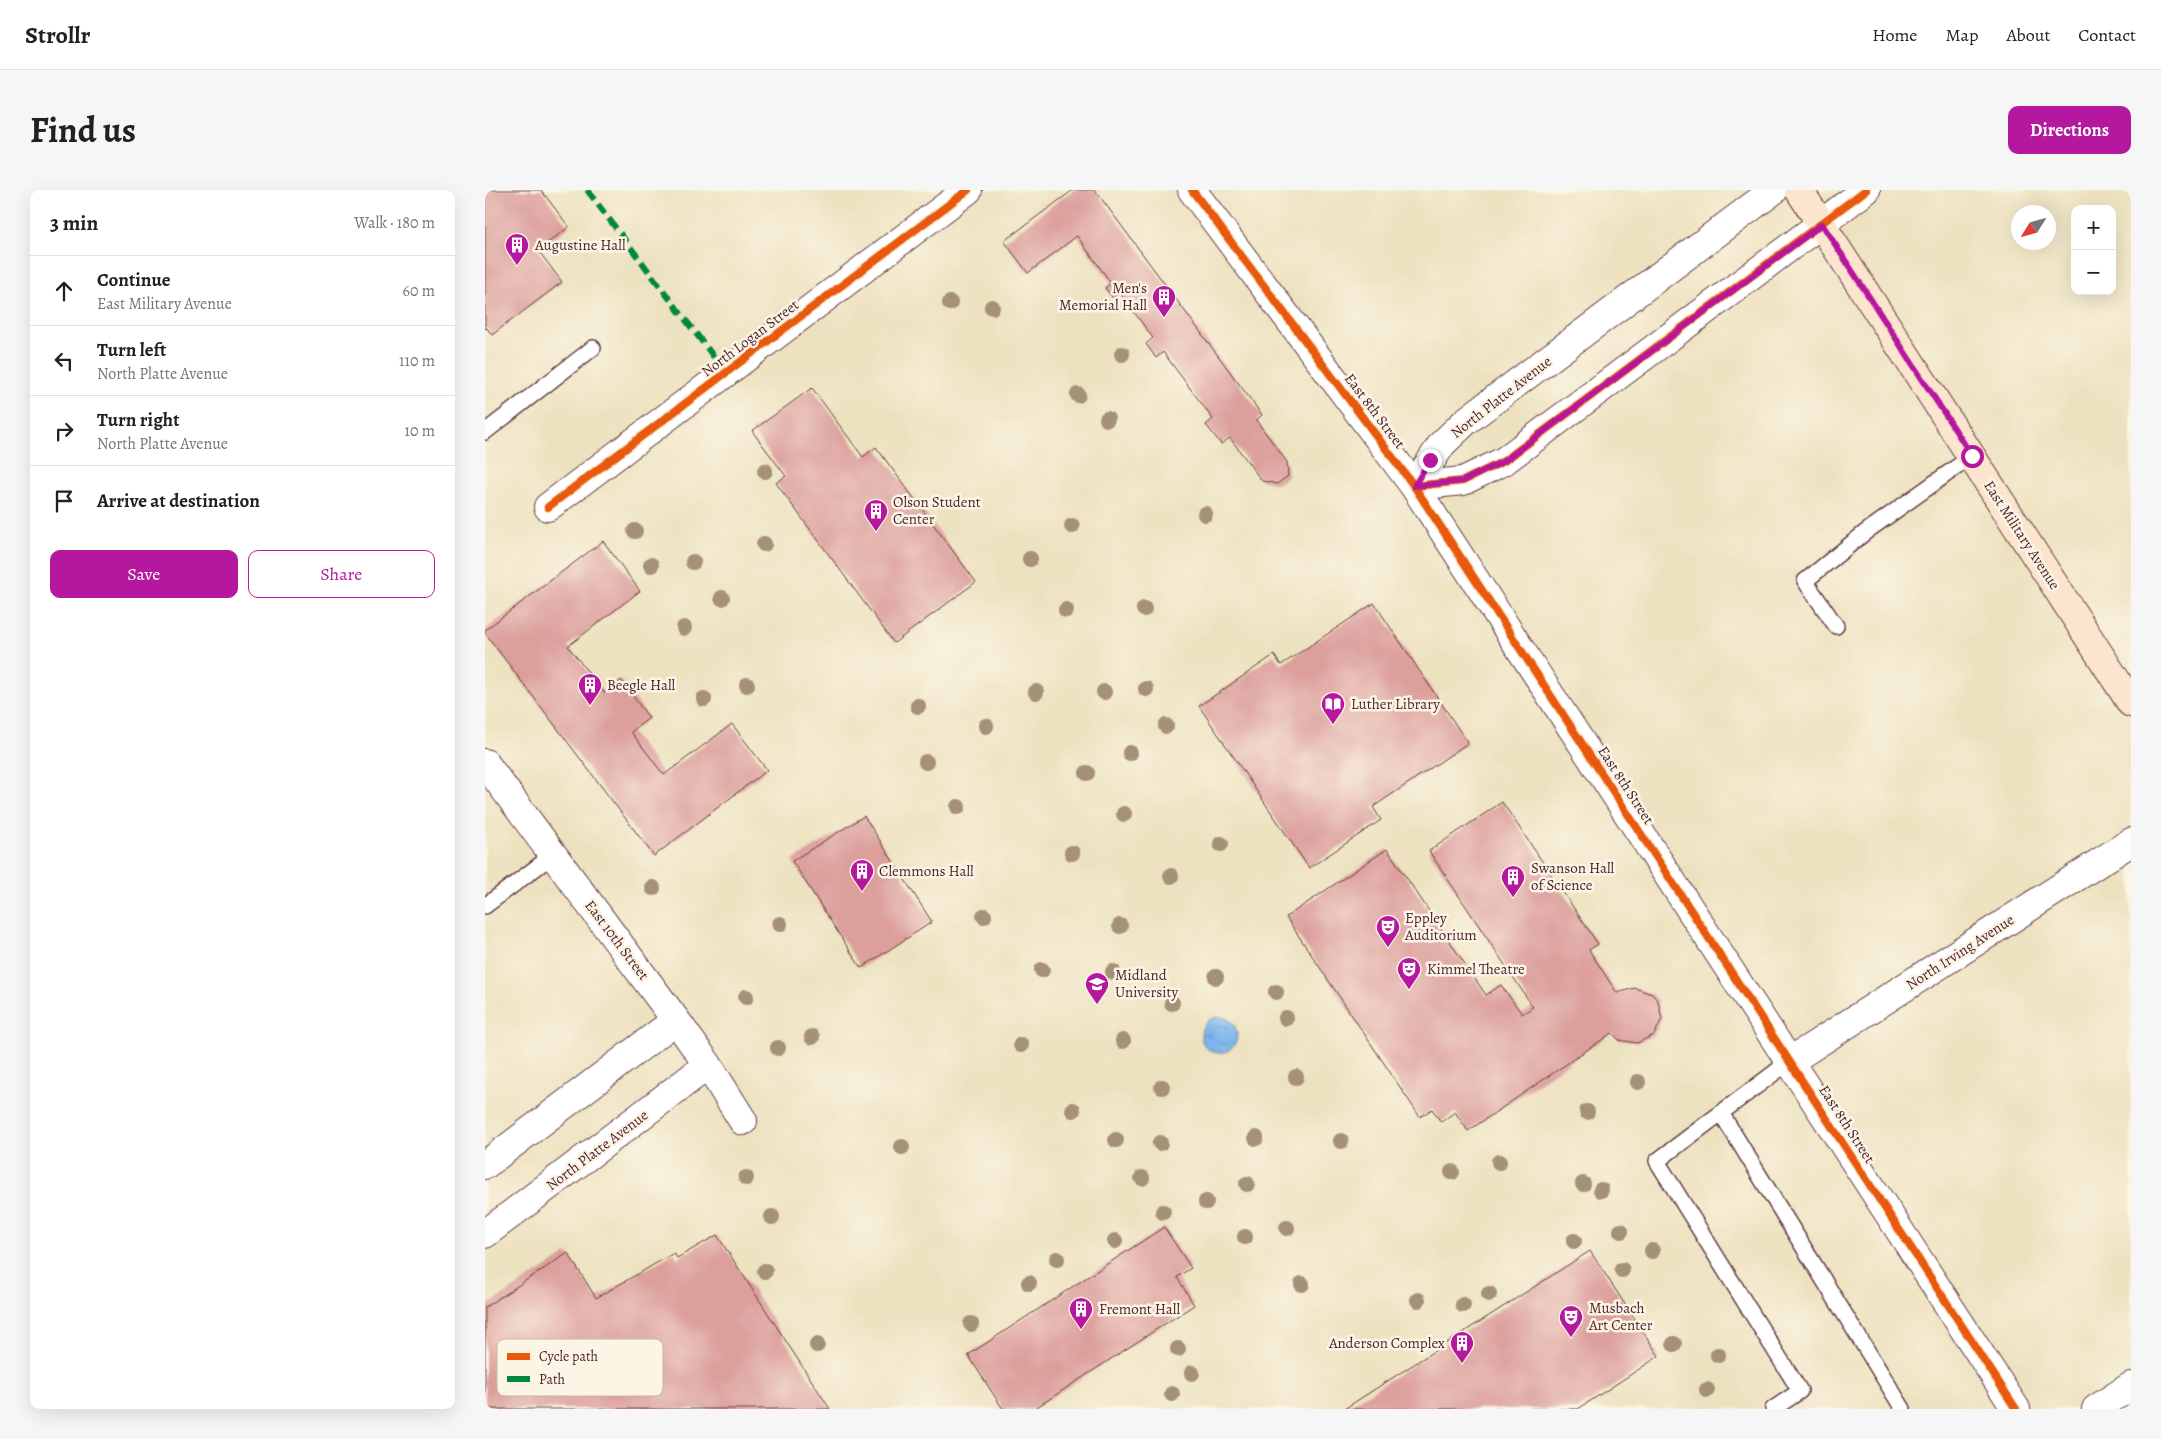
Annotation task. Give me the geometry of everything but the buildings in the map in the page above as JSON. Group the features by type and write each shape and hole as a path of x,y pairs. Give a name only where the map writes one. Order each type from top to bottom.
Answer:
{"main road":[{"name":"East Military Avenue","path":"1799,190 2131,704"}],"street":[{"name":"North Logan Street","path":"549,507 968,190"},
{"name":"East 8th Street","path":"1191,190 1414,486 2016,1409"},
{"name":"North Platte Avenue","path":"1414,486 1442,444 1467,421 1774,190"},
{"path":"1414,486 1463,481 1504,461 1867,190"},
{"name":"East 10th Street","path":"485,763 676,1020 708,1065 743,1121"},
{"name":"North Irving Avenue","path":"1790,1060 2131,842"},
{"path":"485,1165 676,1020"},
{"name":"North Platte Avenue","path":"485,1234 708,1065"},
{"path":"2096,1409 2131,1386"}],"lane":[{"path":"485,432 593,348"},
{"path":"1836,626 1805,581 1867,531 1972,456"},
{"path":"487,905 553,855"},
{"path":"1773,1409 1800,1391 1657,1161 1790,1060"},
{"path":"1721,1113 1903,1409"}],"water":[{"path":"1219,1017 1226,1018 1232,1022 1236,1028 1236,1042 1232,1048 1226,1052 1219,1053 1212,1052 1206,1048 1202,1042 1201,1035 1202,1028 1206,1022 1212,1018"}],"marked path":[{"path":"587,190 726,373"}],"cycle path":[{"path":"548,507 968,190"},
{"path":"1192,190 1414,486 2016,1409"},
{"path":"1414,486 1463,481 1504,461 1866,190"}],"place":[{"name":"Augustine Hall","path":"517,266"},
{"name":"Men's Memorial Hall","path":"1164,318"},
{"name":"Olson Student Center","path":"876,532"},
{"name":"Beegle Hall","path":"590,706"},
{"name":"Luther Library","path":"1333,725"},
{"name":"Clemmons Hall","path":"862,892"},
{"name":"Swanson Hall of Science","path":"1513,898"},
{"name":"Eppley Auditorium","path":"1388,948"},
{"name":"Kimmel Theatre","path":"1409,990"},
{"name":"Midland University","path":"1097,1005"},
{"name":"Fremont Hall","path":"1081,1330"},
{"name":"Musbach Art Center","path":"1571,1338"},
{"name":"Anderson Complex","path":"1462,1364"}],"route":[{"path":"1430,460 1414,486 1463,481 1504,461 1822,224 1972,456"}]}
